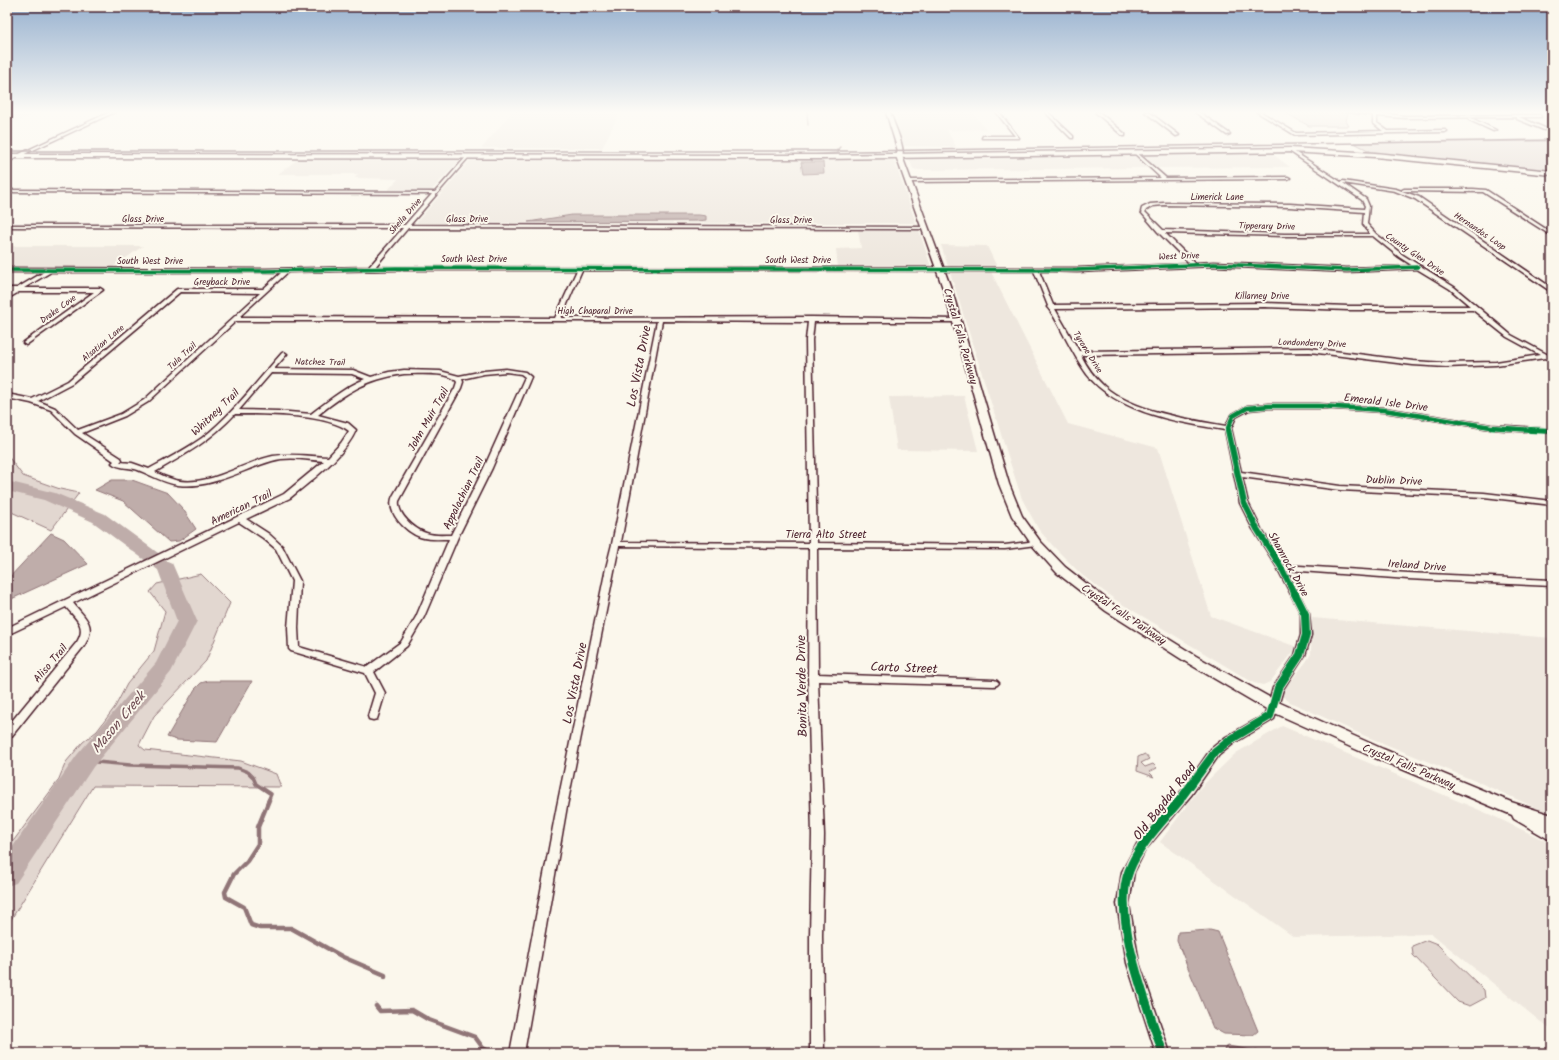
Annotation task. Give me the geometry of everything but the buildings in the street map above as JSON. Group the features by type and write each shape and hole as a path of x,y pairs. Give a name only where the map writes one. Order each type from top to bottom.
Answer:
{"main road":[{"name":"Crystal Falls Parkway","path":"901,161 941,269 1004,484 1017,516 1036,543 1061,570 1110,608 1273,706 1507,808 1552,821"},
{"path":"1440,161 1552,173"},
{"name":"Crystal Falls Parkway","path":"1507,808 1552,835"}],"street":[{"name":"Sheila Drive","path":"371,268 463,161"},
{"path":"1146,161 1164,178"},
{"name":"County Glen Drive","path":"1307,161 1364,199 1367,206 1365,224 1374,235 1418,267 1452,288 1474,308 1515,340 1552,359"},
{"path":"908,181 1288,178"},
{"name":"Hernandos Loop","path":"1335,180 1396,190 1484,191 1552,236"},
{"path":"7,190 436,193"},
{"name":"Hernandos Loop","path":"1396,190 1420,200 1552,290"},
{"name":"Limerick Lane","path":"1192,264 1143,212 1146,207 1164,204 1297,205 1366,212"},
{"name":"Glass Drive","path":"7,226 926,228"},
{"name":"Tipperary Drive","path":"1160,231 1284,236 1374,235"},
{"name":"West Drive","path":"941,269 1089,270 1192,264 1347,270 1418,267"},
{"name":"South West Drive","path":"7,270 286,271 371,268 941,269"},
{"path":"557,320 580,268"},
{"name":"Tyrone Drive","path":"1036,269 1042,289 1050,307 1092,378 1098,384 1123,400 1140,407 1172,416 1228,428"},
{"path":"7,297 50,270"},
{"name":"Tula Trail","path":"77,433 123,415 146,401 286,271"},
{"path":"7,290 19,290"},
{"name":"Drake Cove","path":"19,290 100,290 26,343"},
{"name":"Greyback Drive","path":"180,290 264,291"},
{"name":"Alsatian Lane","path":"33,401 70,382 180,290"},
{"name":"Killarney Drive","path":"1050,307 1265,304 1348,308 1474,308"},
{"name":"High Chaparal Drive","path":"234,319 956,320"},
{"name":"Los Vista Drive","path":"517,1053 562,806 616,544 660,319"},
{"name":"Bonita Verde Drive","path":"811,319 813,545 812,677 818,835 816,936 817,1053"},
{"name":"Londonderry Drive","path":"1077,353 1310,350 1344,353 1415,363 1455,365 1507,362 1545,356"},
{"name":"Whitney Trail","path":"149,472 191,448 234,412 284,354"},
{"name":"Natchez Trail","path":"269,371 353,372 370,379"},
{"name":"John Muir Trail","path":"312,417 338,396 370,379 386,374 405,372 440,373 458,378 460,382 458,388 397,496 394,505 395,510 409,528 427,536 454,537"},
{"name":"Appalachian Trail","path":"369,671 404,644 420,617 454,537 488,468 528,378 525,374 518,372 489,372 458,378"},
{"path":"7,396 33,401 53,409 77,433 118,460 116,463 122,466 128,465 149,472 175,483 195,483 209,480 283,457 328,460"},
{"name":"Emerald Isle Drive","path":"1228,428 1233,416 1248,408 1269,406 1319,406 1384,410 1491,427 1552,430"},
{"name":"American Trail","path":"7,632 279,501 293,492 349,440 353,430 343,422 312,417 269,413 234,412"},
{"name":"Shamrock Drive","path":"1228,428 1244,503 1257,529 1281,567 1305,614 1306,635 1300,655 1278,688 1273,706"},
{"name":"Dublin Drive","path":"1237,474 1340,488 1484,495 1552,503"},
{"path":"240,520 266,536 280,548 296,580 293,628 294,649 369,671 380,693 373,716"},
{"name":"Tierra Alto Street","path":"616,544 970,547 1036,543"},
{"name":"Ireland Drive","path":"1281,567 1423,577 1552,583"},
{"name":"Aliso Trail","path":"7,734 85,638 85,624 68,603"},
{"name":"Carto Street","path":"812,677 994,683"},
{"name":"Old Bagdad Road","path":"1163,1053 1133,963 1124,904 1128,872 1141,847 1188,791 1215,752 1230,740 1270,716 1273,706"}],"shaded area":[{"path":"295,161 459,161 431,191 387,191 398,179 355,178 358,174 278,174"},
{"path":"469,161 895,161 916,223 416,223"},
{"path":"910,161 1141,161 1149,168 919,170 913,169"},
{"path":"1148,161 1282,161 1290,167 1155,168"},
{"path":"1458,161 1552,161 1552,171"},
{"path":"801,162 823,162 824,173 803,174"},
{"path":"572,215 699,215 706,216 706,220 528,222"},
{"path":"858,230 919,230 931,267 838,267 836,249 861,248"},
{"path":"941,245 987,246 997,267 948,266"},
{"path":"7,246 143,246 109,270 7,270"},
{"path":"954,270 990,270 1068,424 1158,448 1211,616 1297,647 1270,682 1263,685 1254,683 1117,601 1082,575 1039,530 1022,499 950,272"},
{"path":"964,396 978,451 897,450 889,397"},
{"path":"7,455 23,476 60,489 79,493 51,530 7,510"},
{"path":"112,480 132,480 168,493 183,509 196,529 179,541 169,542 123,501 95,490"},
{"path":"51,533 64,539 88,564 7,601 7,580"},
{"path":"201,574 230,603 206,661 154,716 139,745 145,750 241,761 276,774 281,787 93,786 7,926 7,845 14,840 58,781 66,762 83,742 97,731 115,707 127,684 154,651 165,611 150,592 157,584"},
{"path":"1312,618 1552,638 1552,815 1485,785 1363,735 1290,702 1282,696 1282,692 1311,654"},
{"path":"208,681 252,681 217,742 177,740 167,737 195,689 201,683"},
{"path":"1282,726 1491,815 1552,844 1552,1031 1432,934 1294,937 1160,842 1200,788 1236,753"},
{"path":"1145,754 1149,759 1141,763 1145,767 1153,764 1157,768 1149,772 1154,777 1137,771 1138,757"},
{"path":"1210,930 1218,932 1258,1031 1253,1035 1224,1034 1213,1028 1177,941 1178,932"},
{"path":"1427,940 1437,944 1484,990 1485,998 1470,1006 1458,1002 1413,955 1412,946"},
{"path":"1228,1046 1258,1051 1260,1053 1226,1053 1224,1049"}],"waterway":[{"name":"Mason Creek","path":"7,486 49,496 99,518 152,557"},
{"name":"Mason Creek","path":"7,875 85,761 164,667 187,621 166,567 160,563"},
{"path":"85,761 130,765 238,768 248,772 253,777 256,784 271,794 268,801"},
{"path":"269,800 258,827 258,844 247,861 234,874 225,892 226,897 244,907 251,925 260,928 291,928 343,957 385,975 385,977"},
{"path":"376,1006 380,1011 412,1010 429,1020 475,1037 483,1048 492,1053"}],"cycle path":[{"path":"7,270 266,271 396,268 1077,270 1214,264 1347,270 1418,267"},
{"path":"1163,1053 1133,963 1123,904 1128,872 1141,847 1188,791 1215,752 1230,740 1270,716 1278,688 1300,655 1306,635 1305,614 1281,567 1257,529 1244,503 1228,428 1233,416 1247,408 1269,406 1319,406 1384,410 1491,427 1552,431"}]}
